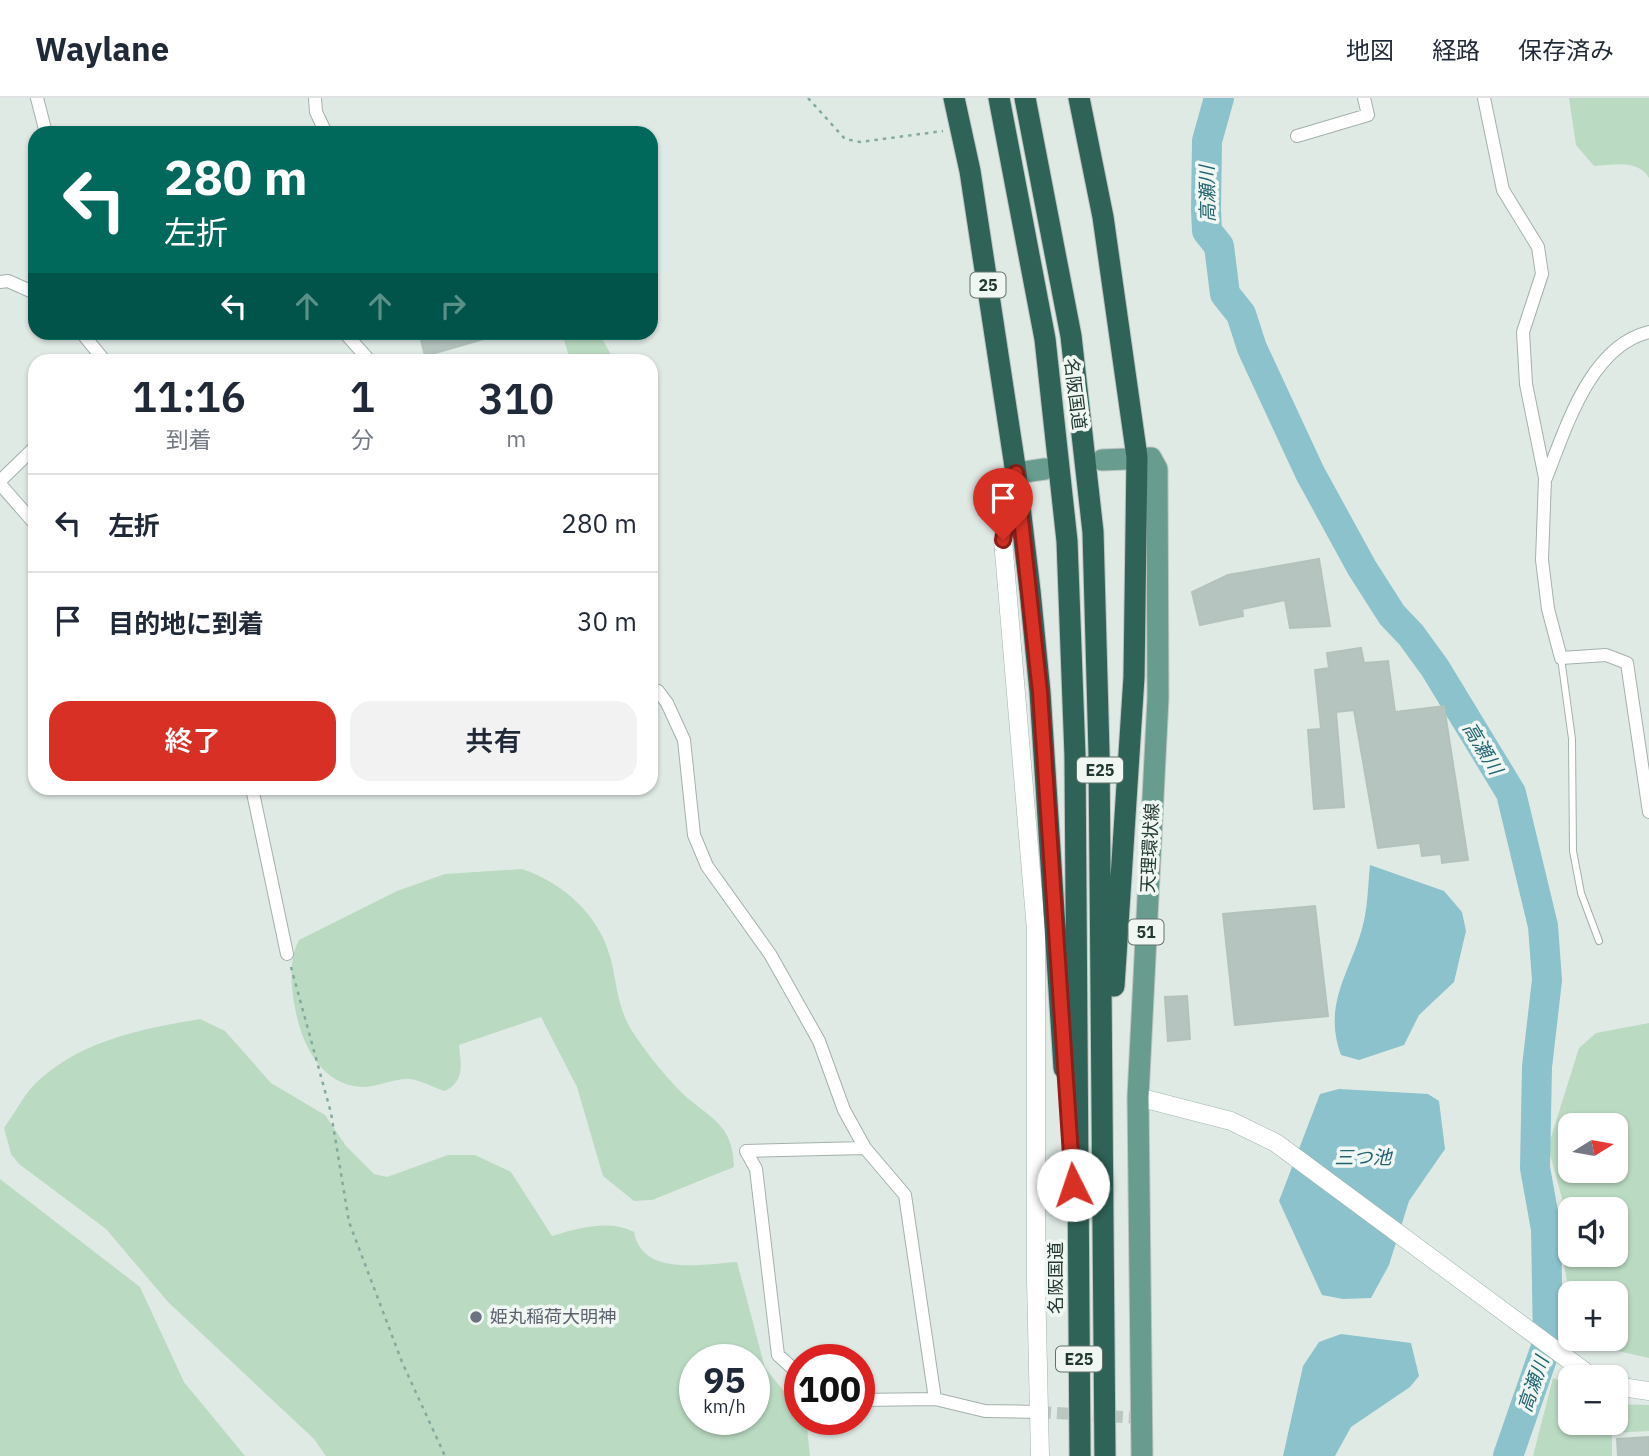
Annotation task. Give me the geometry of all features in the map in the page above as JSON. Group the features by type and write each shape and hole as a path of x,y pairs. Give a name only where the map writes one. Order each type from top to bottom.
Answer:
{"highway":[{"name":"25","path":"954,98 972,184 1016,473"},
{"name":"名阪国道","path":"999,98 1045,339 1067,541 1075,756 1080,1456"},
{"name":"名阪国道","path":"1025,98 1071,336 1093,532 1100,753 1105,1452"},
{"path":"1079,98 1103,217 1137,457"},
{"name":"E25","path":"1105,1452 1111,1316 1112,1005 1134,690 1137,457"},
{"name":"E25","path":"1016,473 1040,692 1079,1262"}],"main road":[{"path":"1102,460 1137,457"},
{"name":"天理環状線","path":"1137,457 1151,458 1157,469 1158,684 1138,1097 1142,1456"},
{"path":"1016,473 1045,469"}],"street":[{"path":"37,98 44,126"},
{"path":"315,98 316,112 323,126"},
{"path":"1297,136 1368,115 1364,98"},
{"path":"1485,98 1503,190 1538,247 1542,274 1523,332 1526,384 1545,478 1542,560 1548,609 1561,658 1606,655 1627,663 1649,812"},
{"path":"0,282 8,281 28,290"},
{"path":"1545,478 1573,410 1597,369 1634,336 1649,332"},
{"path":"88,340 99,354"},
{"path":"351,340 364,354"},
{"path":"28,454 0,482 28,516"},
{"path":"1016,473 1003,540 1036,930 1036,1280 1040,1456"},
{"path":"658,691 667,703 684,740 694,835 707,866 770,954 813,1030 844,1110 865,1148 905,1195 936,1399"},
{"path":"253,795 287,954"},
{"path":"1138,1097 1231,1121 1276,1143 1572,1365"},
{"path":"784,1361 778,1356 756,1168 746,1151 865,1148"},
{"path":"1628,1389 1649,1391"},
{"path":"875,1400 936,1399 985,1411 1039,1412"}],"lane":[{"path":"1561,658 1572,739 1573,851 1581,893 1599,941"}],"path":[{"path":"808,98 845,138 860,142 961,128"},
{"path":"287,954 331,1113 349,1222 402,1362 445,1456"}],"green space":[{"path":"1569,98 1649,98 1649,178 1632,166 1594,166 1576,145"},
{"path":"564,340 603,340 611,354 568,354"},
{"path":"522,869 552,883 589,915 606,944 627,1023 676,1086 724,1131 733,1152 734,1167 652,1200 634,1201 603,1176 577,1087 541,1017 459,1045 459,1077 445,1091 410,1079 368,1087 348,1085 325,1071 317,1062 299,1026 293,995 292,966 299,940 397,891 445,874"},
{"path":"200,1019 225,1031 271,1083 325,1115 346,1146 374,1174 387,1177 448,1155 475,1155 511,1172 552,1236 583,1228 615,1226 634,1232 639,1246 649,1256 661,1262 692,1265 737,1262 759,1344 679,1344 679,1435 770,1435 770,1374 784,1391 784,1435 808,1435 810,1456 326,1456 314,1439 168,1302 106,1229 19,1164 11,1154 4,1128 29,1090 39,1080 57,1066 95,1045 136,1032"},
{"path":"1649,1023 1649,1358 1618,1351 1628,1351 1628,1281 1567,1281 1564,1267 1628,1267 1628,1197 1562,1197 1548,1147 1558,1115 1558,1183 1628,1183 1628,1113 1559,1113 1579,1048 1596,1033"},
{"path":"0,1179 140,1287 184,1382 245,1456 0,1456"},
{"path":"1553,1378 1558,1380 1558,1435 1612,1435 1612,1456 1533,1456"},
{"path":"1628,1404 1649,1405 1649,1431 1628,1432"}],"water":[{"path":"1370,865 1444,891 1462,912 1466,931 1454,982 1419,1015 1404,1045 1359,1060 1341,1055 1335,1019 1340,988 1363,925"},
{"name":"三つ池","path":"1339,1089 1428,1094 1439,1101 1445,1149 1409,1201 1389,1265 1371,1298 1343,1299 1322,1295 1279,1201 1320,1094"},
{"path":"1341,1334 1411,1343 1419,1376 1410,1387 1351,1427 1335,1456 1283,1456 1303,1366 1319,1342"}],"building":[{"path":"421,340 480,340 432,354 424,354"},
{"path":"1319,559 1330,626 1290,628 1285,600 1242,609 1243,616 1200,625 1192,592 1228,575"},
{"path":"1361,648 1364,663 1388,661 1395,712 1444,706 1468,860 1442,863 1441,854 1422,856 1420,843 1378,848 1354,710 1336,712 1344,807 1314,809 1308,730 1321,729 1315,670 1329,668 1327,653"},
{"path":"1315,906 1328,1016 1235,1025 1223,914"},
{"path":"1187,996 1190,1039 1168,1041 1165,997"},
{"path":"1649,1437 1649,1456 1618,1456 1617,1439"}],"waterway":[{"name":"高瀬川","path":"1219,98 1207,141 1206,210 1207,231 1219,246 1225,294 1241,314 1252,348 1310,473 1362,568 1392,615 1411,635 1435,668 1511,793 1543,926 1547,980 1537,1067 1535,1168 1546,1229 1548,1341 1508,1456"}],"tunnel":[{"path":"1039,1412 1141,1418"}],"place":[{"name":"姫丸稲荷大明神","path":"476,1317"}],"route":[{"path":"1003,540 1016,473 1040,692 1073,1185"}]}
